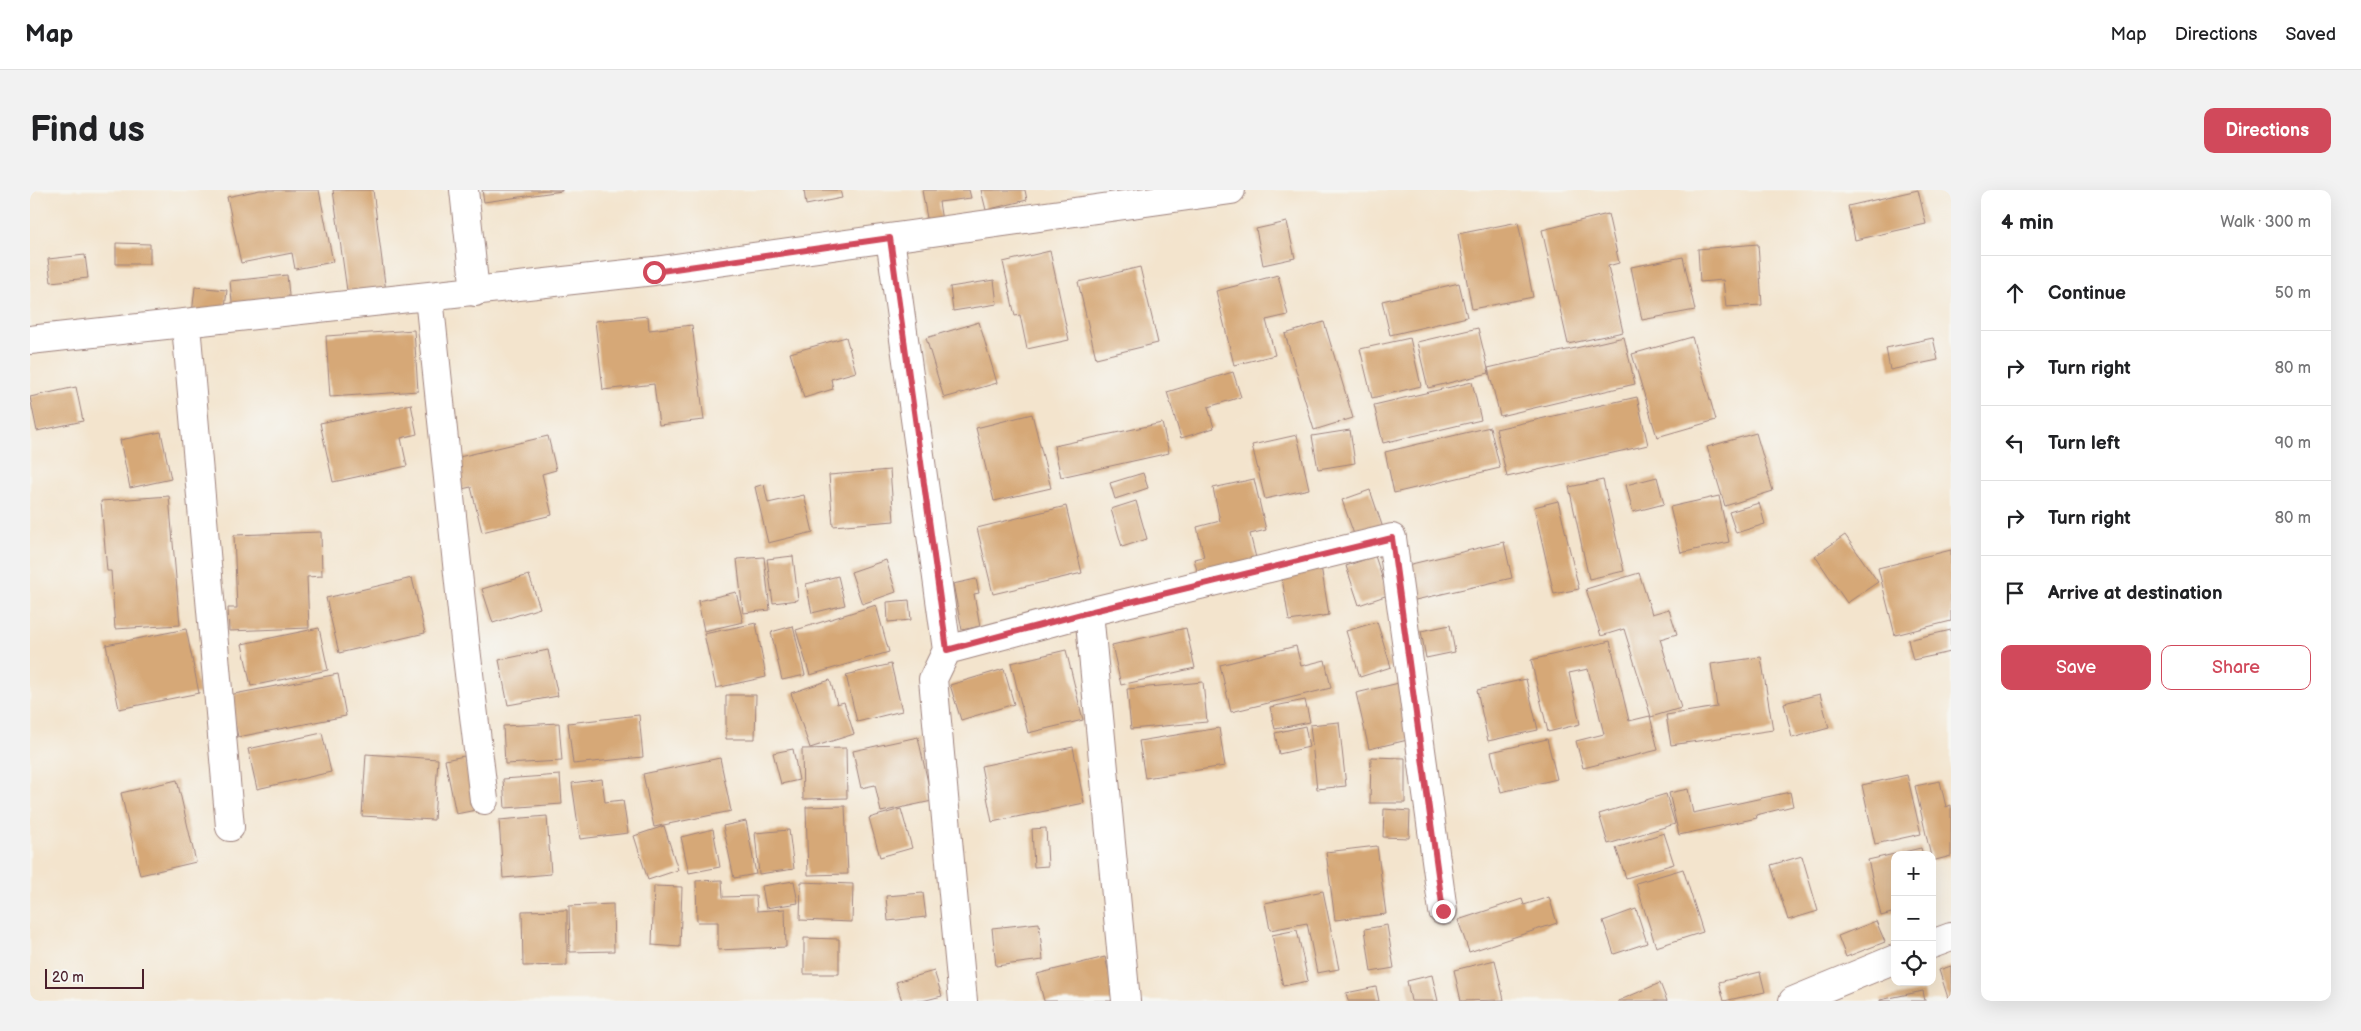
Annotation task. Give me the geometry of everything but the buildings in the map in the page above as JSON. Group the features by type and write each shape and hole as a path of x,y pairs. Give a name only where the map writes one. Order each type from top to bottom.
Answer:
{"street":[{"path":"464,190 475,292"},
{"path":"30,340 186,325 654,272 1231,190"},
{"path":"890,238 947,650 933,679 963,1001"},
{"path":"429,297 484,800"},
{"path":"186,325 230,827"},
{"path":"947,650 1089,612 1392,538 1443,911"},
{"path":"1089,612 1126,1001"},
{"path":"1936,943 1951,937"},
{"path":"1793,1001 1891,961"}],"route":[{"path":"654,272 890,238 947,650 1089,612 1392,538 1443,911"}]}
